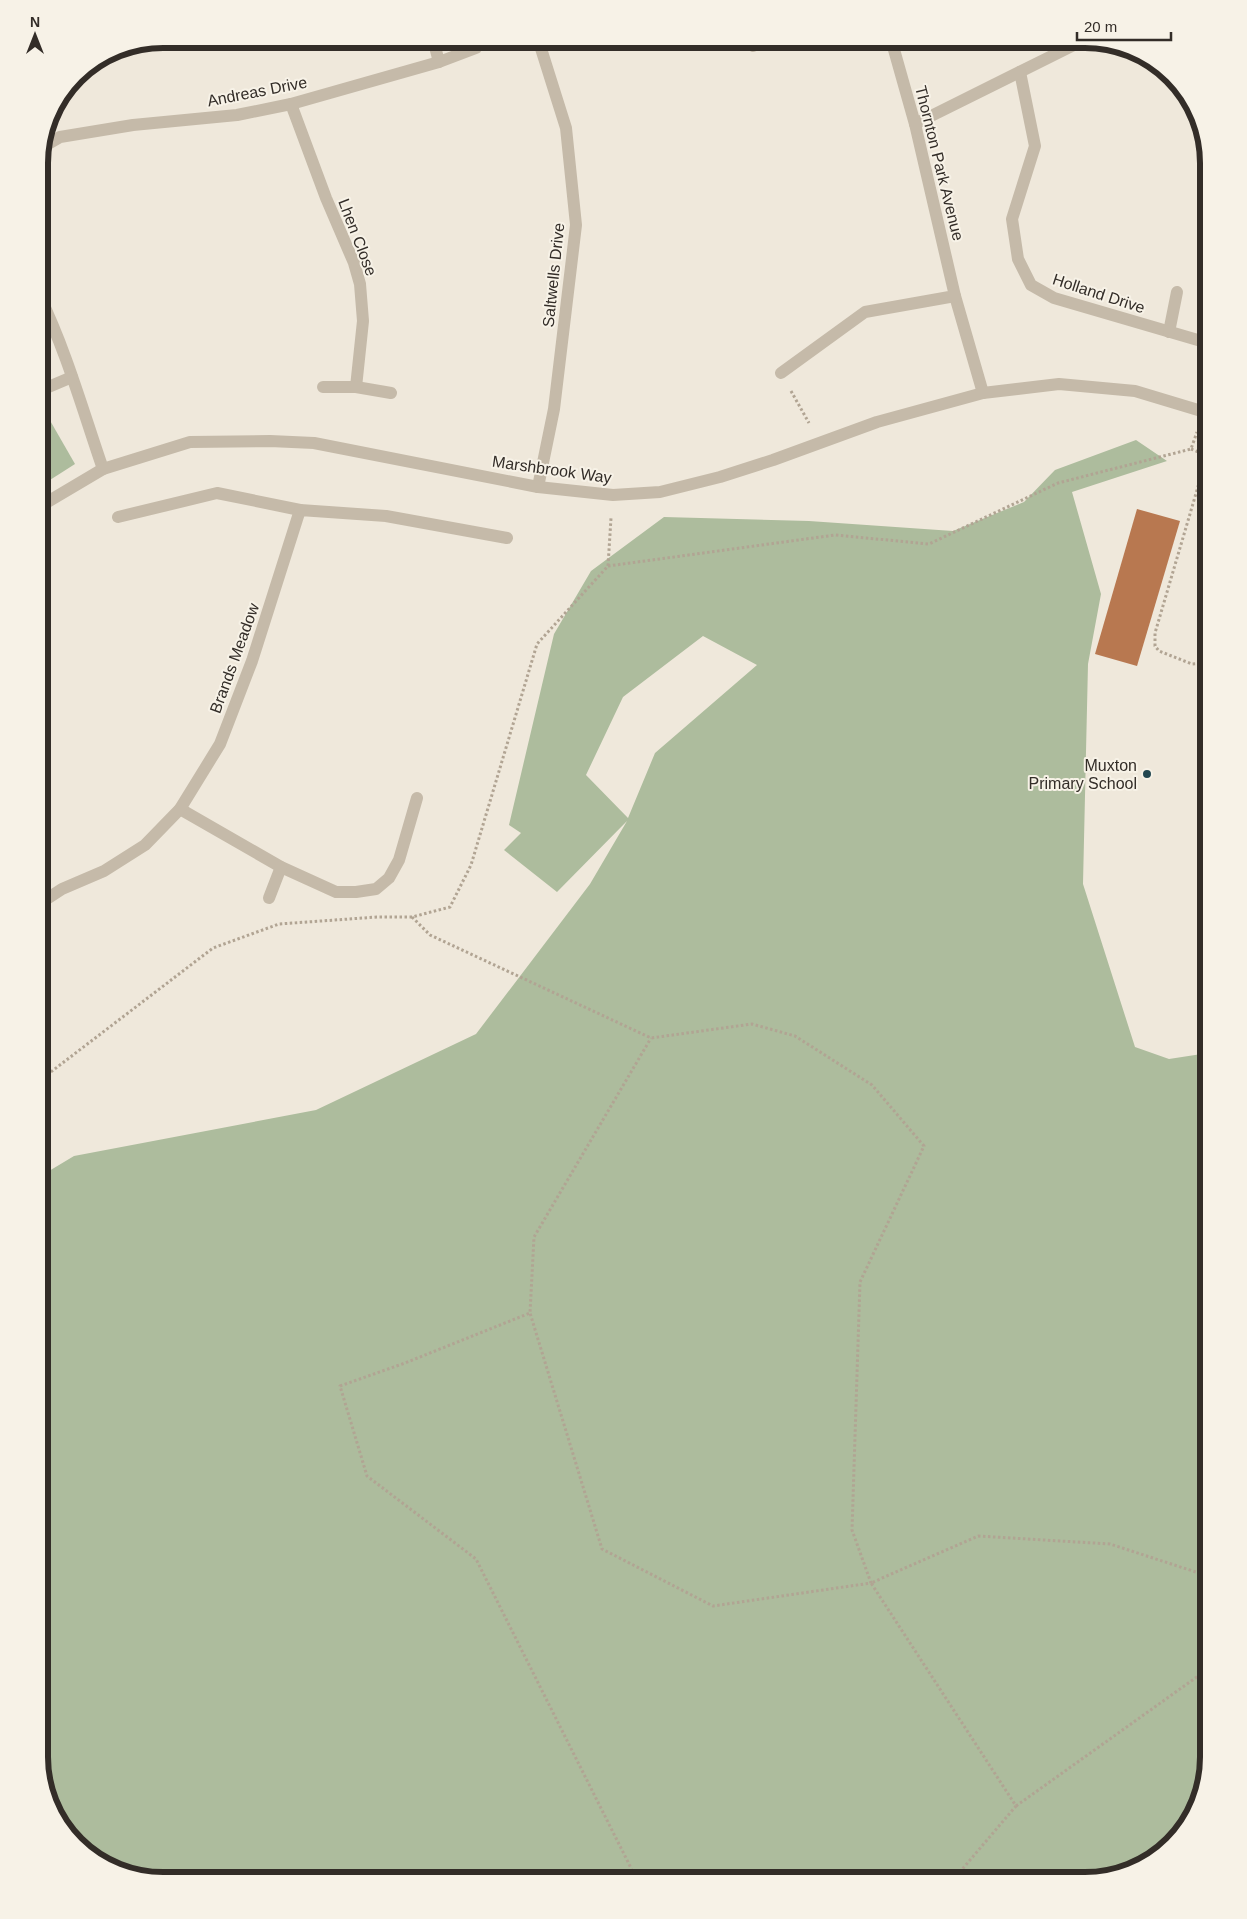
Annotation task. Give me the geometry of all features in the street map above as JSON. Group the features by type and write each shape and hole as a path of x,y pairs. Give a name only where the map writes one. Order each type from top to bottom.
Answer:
{"street":[{"path":"435,48 439,62"},
{"name":"Andreas Drive","path":"49,143 60,137 132,125 237,115 291,104 439,62 476,48"},
{"name":"Saltwells Drive","path":"538,487 554,409 576,225 566,128 541,48"},
{"name":"Thornton Park Avenue","path":"894,48 915,124 955,296 983,392"},
{"path":"915,124 1068,48"},
{"name":"Holland Drive","path":"1020,72 1035,146 1012,219 1018,260 1031,285 1054,298 1200,341"},
{"name":"Lhen Close","path":"291,104 326,198 354,263 360,284 363,321 356,387"},
{"path":"1169,332 1178,292"},
{"path":"781,373 865,312 955,296"},
{"path":"48,314 72,377 103,469"},
{"path":"48,387 72,377"},
{"name":"Marshbrook Way","path":"48,502 103,469 190,442 270,441 314,443 538,487 613,495 660,492 720,477 877,422 983,392 1059,384 1136,391 1200,411"},
{"path":"324,387 356,387 391,393"},
{"path":"118,517 217,493 300,510 386,516 507,538"},
{"name":"Brands Meadow","path":"48,898 62,889 104,871 145,845 180,809 220,744 252,661 300,510"},
{"path":"180,809 282,866 336,892 356,892 376,889 389,878 398,860 418,798"},
{"path":"269,898 282,866"}],"path":[{"path":"781,373 820,443"},
{"path":"1191,449 1198,429"},
{"path":"608,566 835,535 929,544 1058,483 1191,449 1200,453"},
{"path":"1200,483 1155,633 1155,646 1160,651 1192,664 1200,664"},
{"path":"412,918 430,935 651,1038 752,1024 795,1036 872,1085 924,1146 860,1282 852,1530 871,1583 1016,1806"},
{"path":"651,1038 534,1237 530,1313 602,1550 713,1606 871,1583 978,1536 1110,1544 1200,1573"},
{"path":"530,1313 406,1363 340,1386 367,1476 476,1559 633,1872"},
{"path":"960,1872 1016,1806 1200,1674"}],"green space":[{"path":"48,417 75,464 48,481"},
{"path":"1136,440 1167,461 1072,492 1101,594 1088,664 1083,884 1135,1047 1169,1059 1200,1054 1200,1756 1196,1786 1184,1814 1176,1826 1154,1848 1128,1863 1114,1868 1084,1872 155,1871 126,1865 112,1860 99,1852 81,1838 63,1814 51,1786 48,1771 48,1172 74,1156 316,1110 476,1034 590,884 627,821 557,892 504,850 521,833 509,825 554,634 591,571 664,517 809,521 953,531 1024,502 1055,470","holes":["703,636 757,665 655,753 628,818 586,775 623,697"]}],"building":[{"path":"1137,509 1180,521 1137,666 1095,654"}],"place":[{"name":"Muxton Primary School","path":"1147,774"}]}
